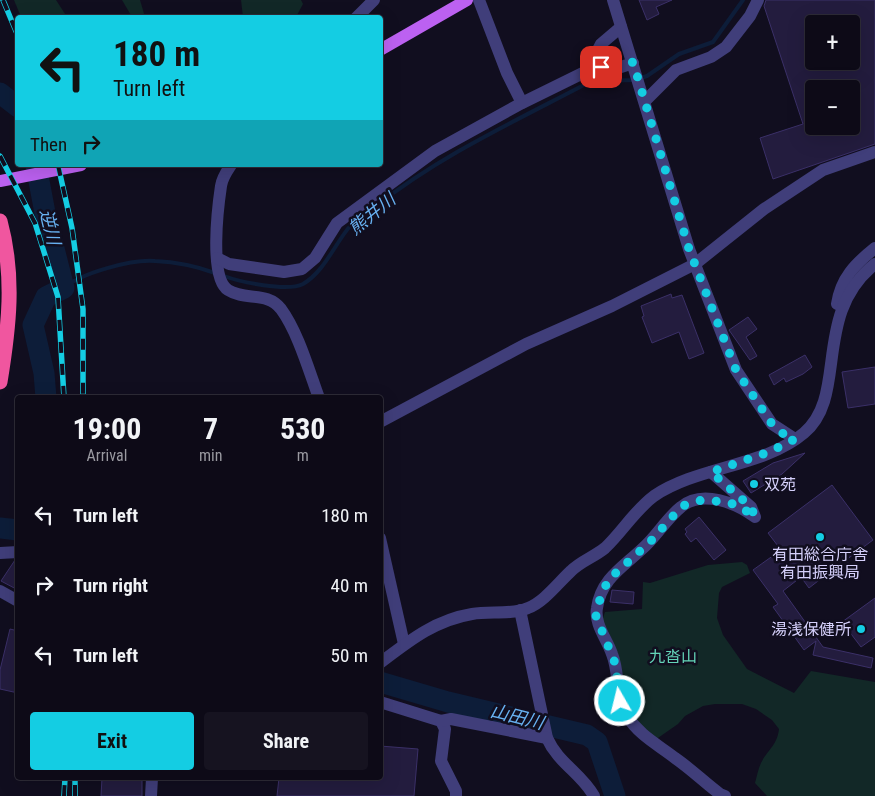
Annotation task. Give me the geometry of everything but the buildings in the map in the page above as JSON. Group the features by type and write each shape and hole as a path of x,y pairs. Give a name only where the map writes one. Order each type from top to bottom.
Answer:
{"highway":[{"path":"0,221 5,288 10,313 0,382"}],"main road":[{"path":"383,48 467,0"},
{"path":"0,181 71,167"}],"street":[{"path":"359,15 374,0"},
{"path":"479,0 507,72 522,103"},
{"path":"613,0 694,264 736,370 772,424 782,433 795,439"},
{"path":"643,95 676,70 711,57 726,47 750,16 758,0"},
{"path":"587,71 601,44 621,27"},
{"path":"217,258 229,264 284,272 302,269 315,258 337,223 376,192 435,151 522,103 587,71 601,67 634,66"},
{"path":"383,420 526,344 612,306 694,264 764,209 823,170 875,152"},
{"path":"230,167 221,185 217,258 220,280 228,290 266,298 282,310 301,351 318,395"},
{"path":"383,660 430,627 455,618 520,610 534,605 576,565 604,549 654,496 674,485 769,452 795,439 816,420 823,402 841,288 849,272 875,248"},
{"path":"836,322 848,294 875,264"},
{"path":"711,472 751,507 755,517 739,506 727,502 702,500 682,506 650,542 608,580 597,607 596,616 613,654 620,701 627,716 651,743 673,756 725,796"},
{"path":"383,551 404,644"},
{"path":"0,553 15,552"},
{"path":"0,591 15,599"},
{"path":"520,610 547,738 552,749 563,763 583,780 594,796"},
{"path":"383,703 441,721 451,719 547,738"},
{"path":"441,721 445,728 440,761 456,791 456,796"},
{"path":"151,796 152,780"}],"green space":[{"path":"14,0 56,0 66,15 20,15"},
{"path":"122,0 140,0 144,15 131,15"},
{"path":"241,0 301,0 303,4 297,15 243,15"},
{"name":"九沓山","path":"742,562 747,565 750,573 722,587 719,593 717,618 723,635 747,669 794,693 811,671 875,682 875,796 767,796 755,783 760,765 774,744 779,729 772,720 756,709 742,704 703,706 685,716 678,724 655,740 637,722 626,706 621,689 613,641 602,621 605,612 642,609 643,582 650,583 708,565"}],"waterway":[{"name":"熊井川","path":"224,276 275,287 303,284 318,272 354,222 424,172 502,127 582,86 594,81 635,80 647,76 679,54 713,42 743,0"},
{"name":"逆川","path":"0,93 15,105"},
{"name":"熊井川","path":"36,167 45,213 64,288 46,297 33,325 44,373 46,395"},
{"name":"熊井川","path":"64,288 72,282 94,272 133,262 178,263 215,273"},
{"name":"山田川","path":"0,528 15,530"},
{"name":"山田川","path":"383,683 448,702 587,735 597,742 615,796"}],"railway":[{"path":"3,0 15,29"},
{"path":"0,156 35,223 58,297 64,395"},
{"path":"58,167 72,228 83,309 83,395"},
{"path":"64,796 65,780"},
{"path":"75,780 75,796"}],"place":[{"name":"双苑","path":"754,484"},
{"name":"有田総合庁舎 有田振興局","path":"820,537"},
{"name":"湯浅保健所","path":"861,629"}],"route":[{"path":"601,67 616,68 633,62 689,249 707,300 736,370 772,424 782,433 795,439 769,452 711,472 751,507 755,517 739,506 714,500 702,500 682,506 650,542 608,580 597,607 596,616 613,654 620,701"}]}
